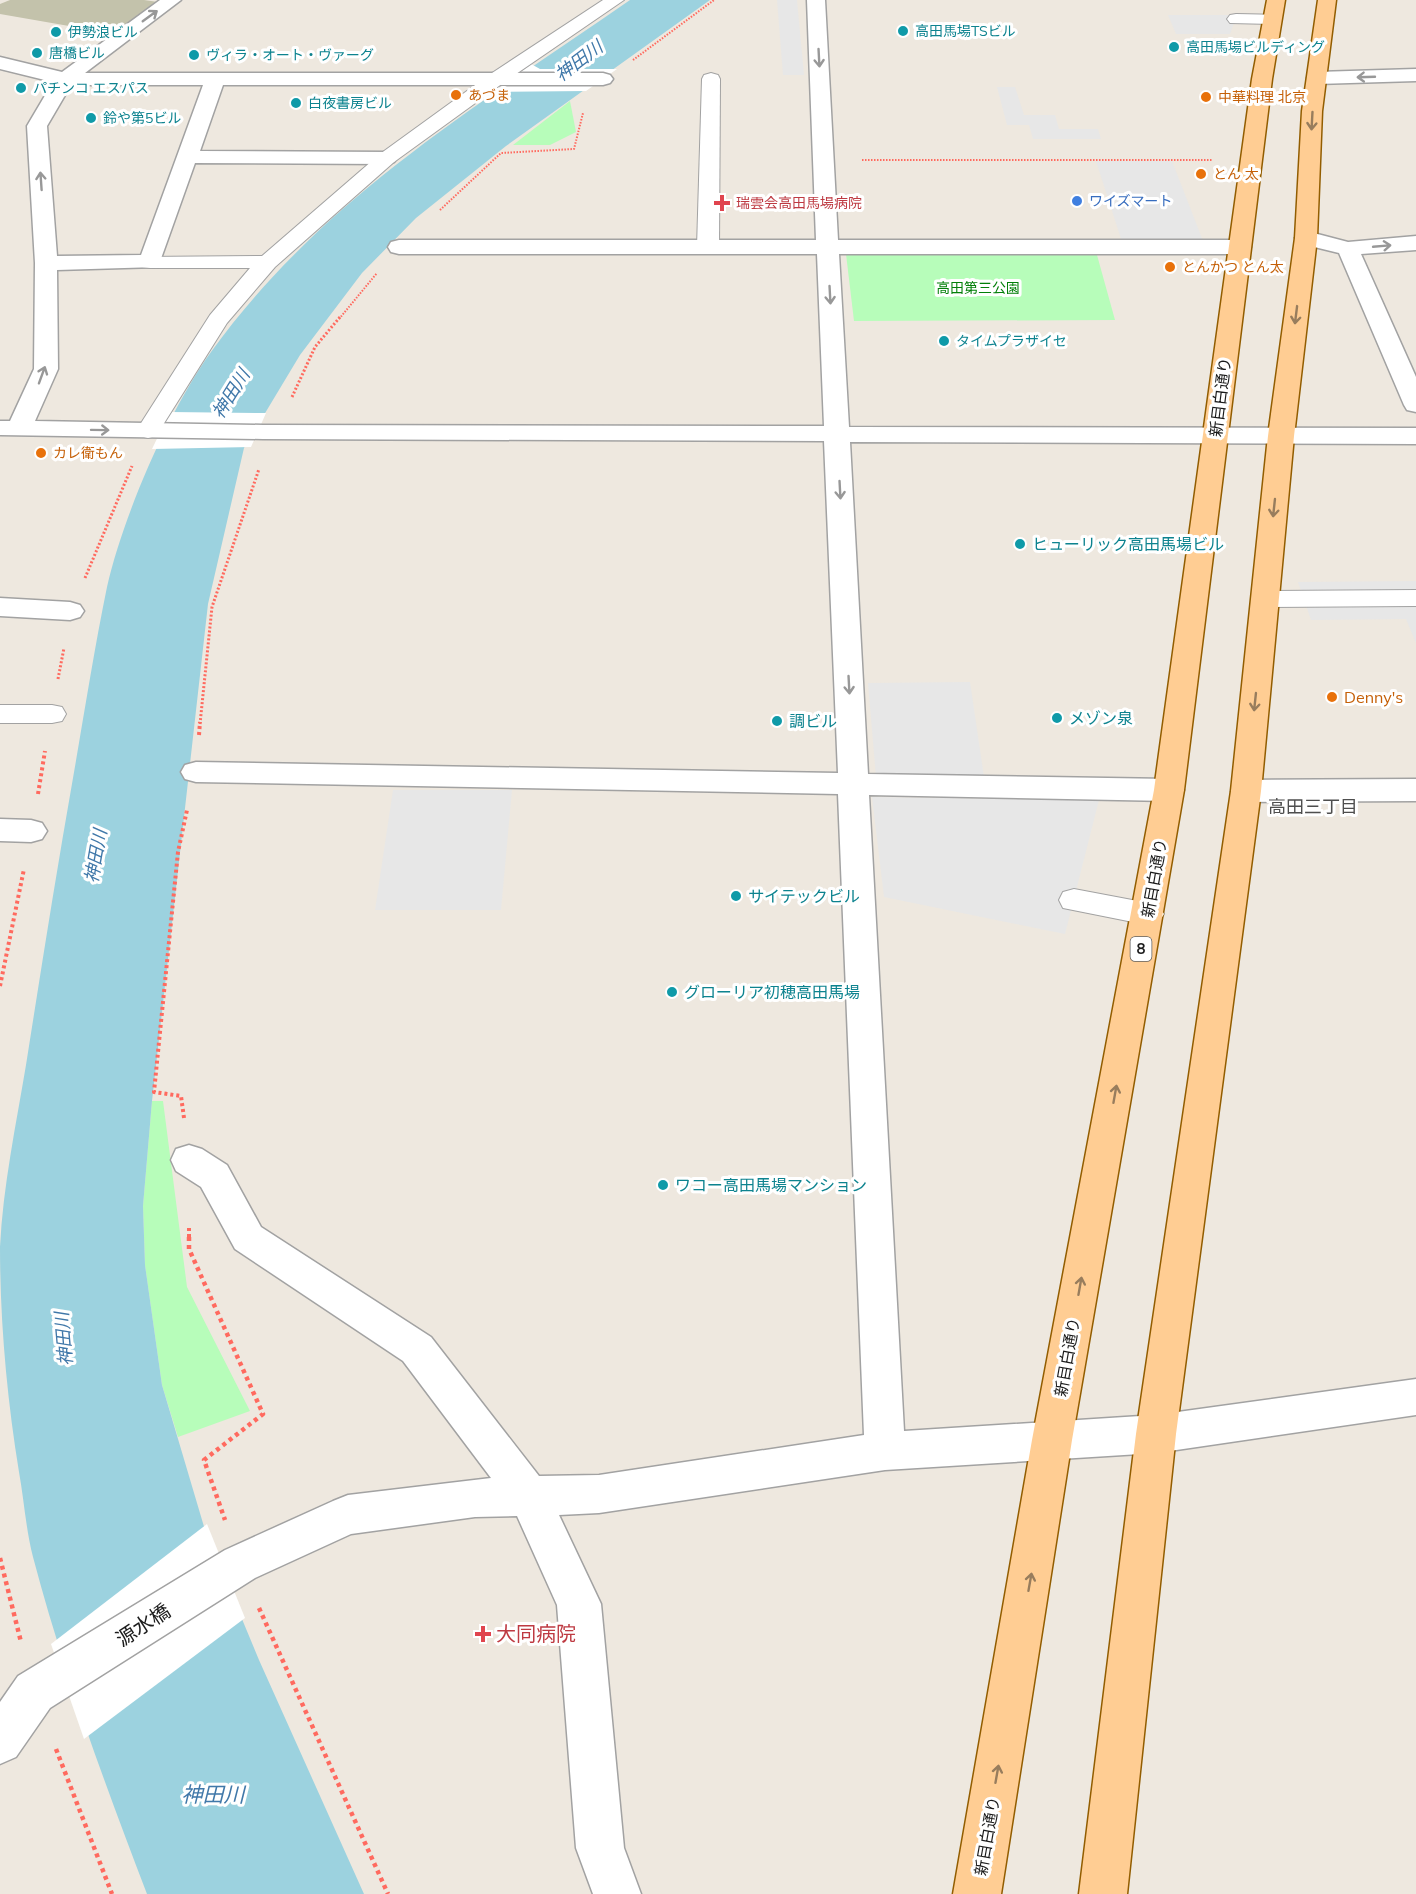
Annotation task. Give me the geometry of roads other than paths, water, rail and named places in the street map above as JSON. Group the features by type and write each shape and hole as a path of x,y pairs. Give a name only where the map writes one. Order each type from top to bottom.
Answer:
{"main road":[{"path":"1103,1894 1156,1434 1246,791 1281,436 1306,238 1312,111 1327,0"},
{"name":"新目白通り","path":"977,1894 1052,1440 1169,790 1240,247 1274,10"}],"street":[{"path":"10,428 46,369 46,263 37,126 65,78 172,0"},
{"path":"816,0 885,1451"},
{"path":"0,63 65,78 603,79"},
{"path":"1317,78 1416,75"},
{"path":"46,263 150,262 215,79"},
{"path":"188,157 387,158"},
{"path":"1306,238 1348,249 1416,243"},
{"path":"399,247 1240,247"},
{"path":"1348,249 1416,405"},
{"path":"10,428 270,432 1416,436"},
{"path":"0,607 70,611"},
{"path":"196,771 1169,790"},
{"path":"1246,791 1416,790"},
{"path":"0,830 31,831"},
{"path":"189,1160 214,1176 248,1238 417,1349 529,1496 579,1604 600,1848 617,1894"},
{"name":"源水橋","path":"0,1741 34,1692 230,1570 348,1515 475,1498 599,1494 885,1451 1156,1434 1416,1397"}],"lane":[{"path":"153,431 218,320 267,262 387,158 615,0"},
{"path":"1236,19 1274,10"},
{"path":"708,247 711,79"},
{"path":"150,262 267,262"},
{"path":"1265,599 1416,598"},
{"path":"0,714 52,714"},
{"path":"1074,900 1148,914"}],"water":[{"name":"神田川","path":"630,0 710,0 506,146 416,218 362,273 300,355 244,448 208,604 152,1101 143,1206 145,1265 162,1385 205,1530 259,1660 364,1894 147,1894 71,1685 33,1557 11,1416 0,1275 0,1247 10,1156 93,659 114,559 149,465 179,403 211,352 254,297 302,247 352,201 405,158 460,117"}],"place":[{"name":"高田馬場TSビル","path":"903,31"},
{"name":"伊勢浪ビル","path":"56,32"},
{"name":"高田馬場ビルディング","path":"1174,47"},
{"name":"唐橋ビル","path":"37,53"},
{"name":"ヴィラ・オート・ヴァーグ","path":"194,55"},
{"name":"パチンコ エスパス","path":"21,88"},
{"name":"あづま","path":"456,95"},
{"name":"中華料理 北京","path":"1206,97"},
{"name":"白夜書房ビル","path":"296,103"},
{"name":"鈴や第5ビル","path":"91,118"},
{"name":"とん 太","path":"1201,174"},
{"name":"ワイズマート","path":"1077,201"},
{"name":"瑞雲会高田馬場病院","path":"722,203"},
{"name":"とんかつ とん太","path":"1170,267"},
{"name":"タイムプラザイセ","path":"944,341"},
{"name":"カレ衛もん","path":"41,453"},
{"name":"ヒューリック高田馬場ビル","path":"1020,544"},
{"name":"Denny's","path":"1332,697"},
{"name":"メゾン泉","path":"1057,718"},
{"name":"調ビル","path":"777,721"},
{"name":"サイテックビル","path":"736,896"},
{"name":"グローリア初穂高田馬場","path":"672,992"},
{"name":"ワコー高田馬場マンション","path":"663,1185"},
{"name":"大同病院","path":"483,1634"}],"district":[{"name":"高田三丁目","path":"1313,807"}],"park label":[{"name":"高田第三公園","path":"978,288"}]}
